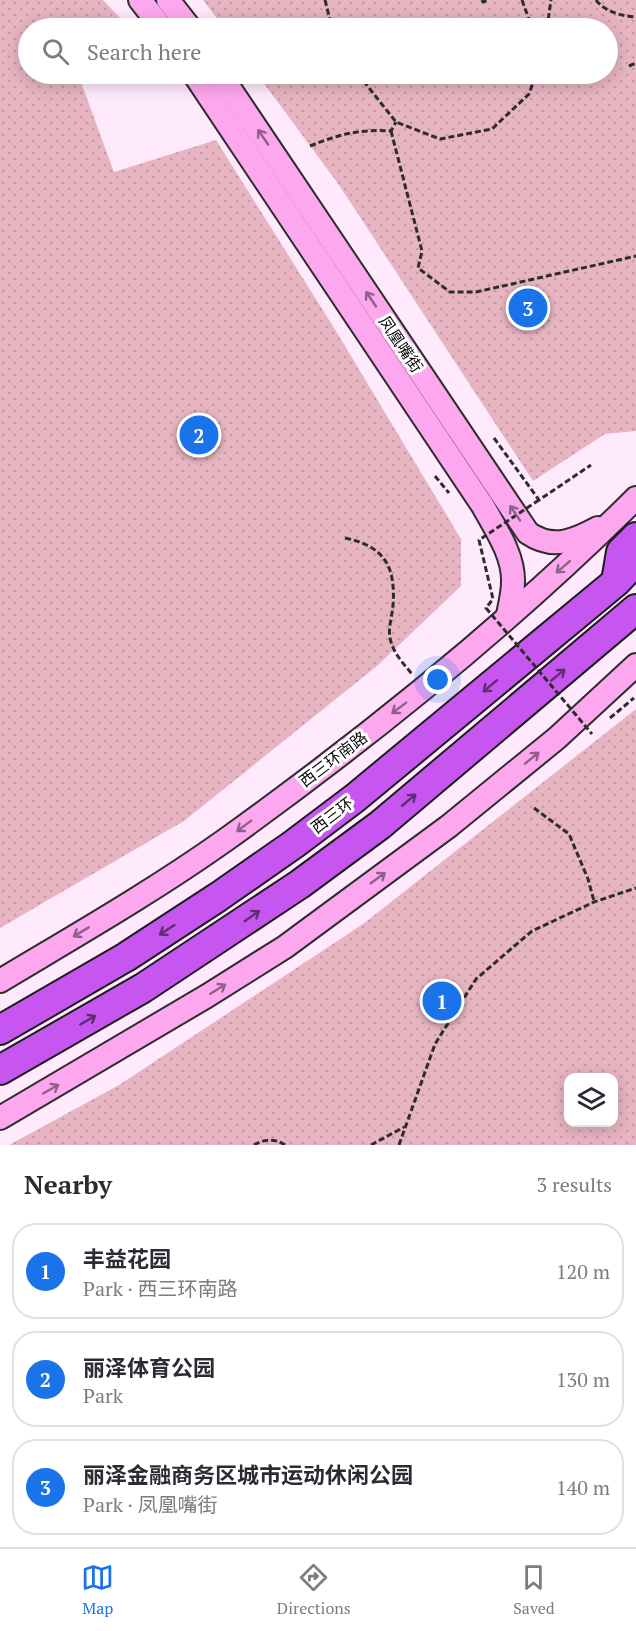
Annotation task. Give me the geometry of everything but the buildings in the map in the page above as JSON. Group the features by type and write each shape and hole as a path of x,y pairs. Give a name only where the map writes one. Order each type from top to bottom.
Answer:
{"highway":[{"path":"616,582 627,527"},
{"name":"西三环","path":"0,1030 126,957 294,844 355,798 616,582 636,561"},
{"path":"0,1070 143,988 300,884 380,825 634,612"}],"street":[{"path":"140,0 154,18"},
{"path":"168,0 182,18"},
{"name":"凤凰嘴街","path":"201,84 483,506 500,536 511,566 513,581 508,615"},
{"name":"凤凰嘴街","path":"227,84 528,533 537,539 557,543 627,527"},
{"name":"西三环南路","path":"0,981 134,900 223,842 425,688 592,542 627,527 636,498"},
{"path":"0,1118 207,996 285,947 448,826 557,738 636,665"}],"path":[{"path":"325,0 330,18"},
{"path":"482,0 489,0"},
{"path":"522,0 528,18"},
{"path":"548,18 551,0"},
{"path":"596,0 621,16 636,17"},
{"path":"629,66 636,63"},
{"path":"366,84 396,122 440,139 492,129 529,94 532,84"},
{"path":"396,122 391,131 422,252 418,268 450,292 477,292 636,256"},
{"path":"310,146 338,135 373,130 391,131"},
{"path":"494,438 539,500"},
{"path":"591,465 479,540 493,599 486,608 592,734"},
{"path":"345,538 368,544 388,566 394,590 390,637 396,655 425,688"},
{"path":"534,808 569,834 588,879 594,902"},
{"path":"399,1145 435,1044 476,979 532,931 594,902 636,888"},
{"path":"371,1145 405,1126"},
{"path":"254,1145 273,1139 285,1145"}],"shaded area":[{"path":"0,0 103,0 120,18 18,18 18,84 82,84 114,172 216,140 336,331 461,539 461,586 377,666 184,821 0,928"},
{"path":"203,0 636,0 636,431 605,434 533,481 339,185 264,84 618,84 618,18 216,18"},
{"path":"636,709 636,1145 9,1145 119,1085 363,924"}],"place":[{"name":"丽泽金融商务区城市运动休闲公园","path":"528,308"},
{"name":"丽泽体育公园","path":"199,435"},
{"name":"丰益花园","path":"442,1001"}]}
